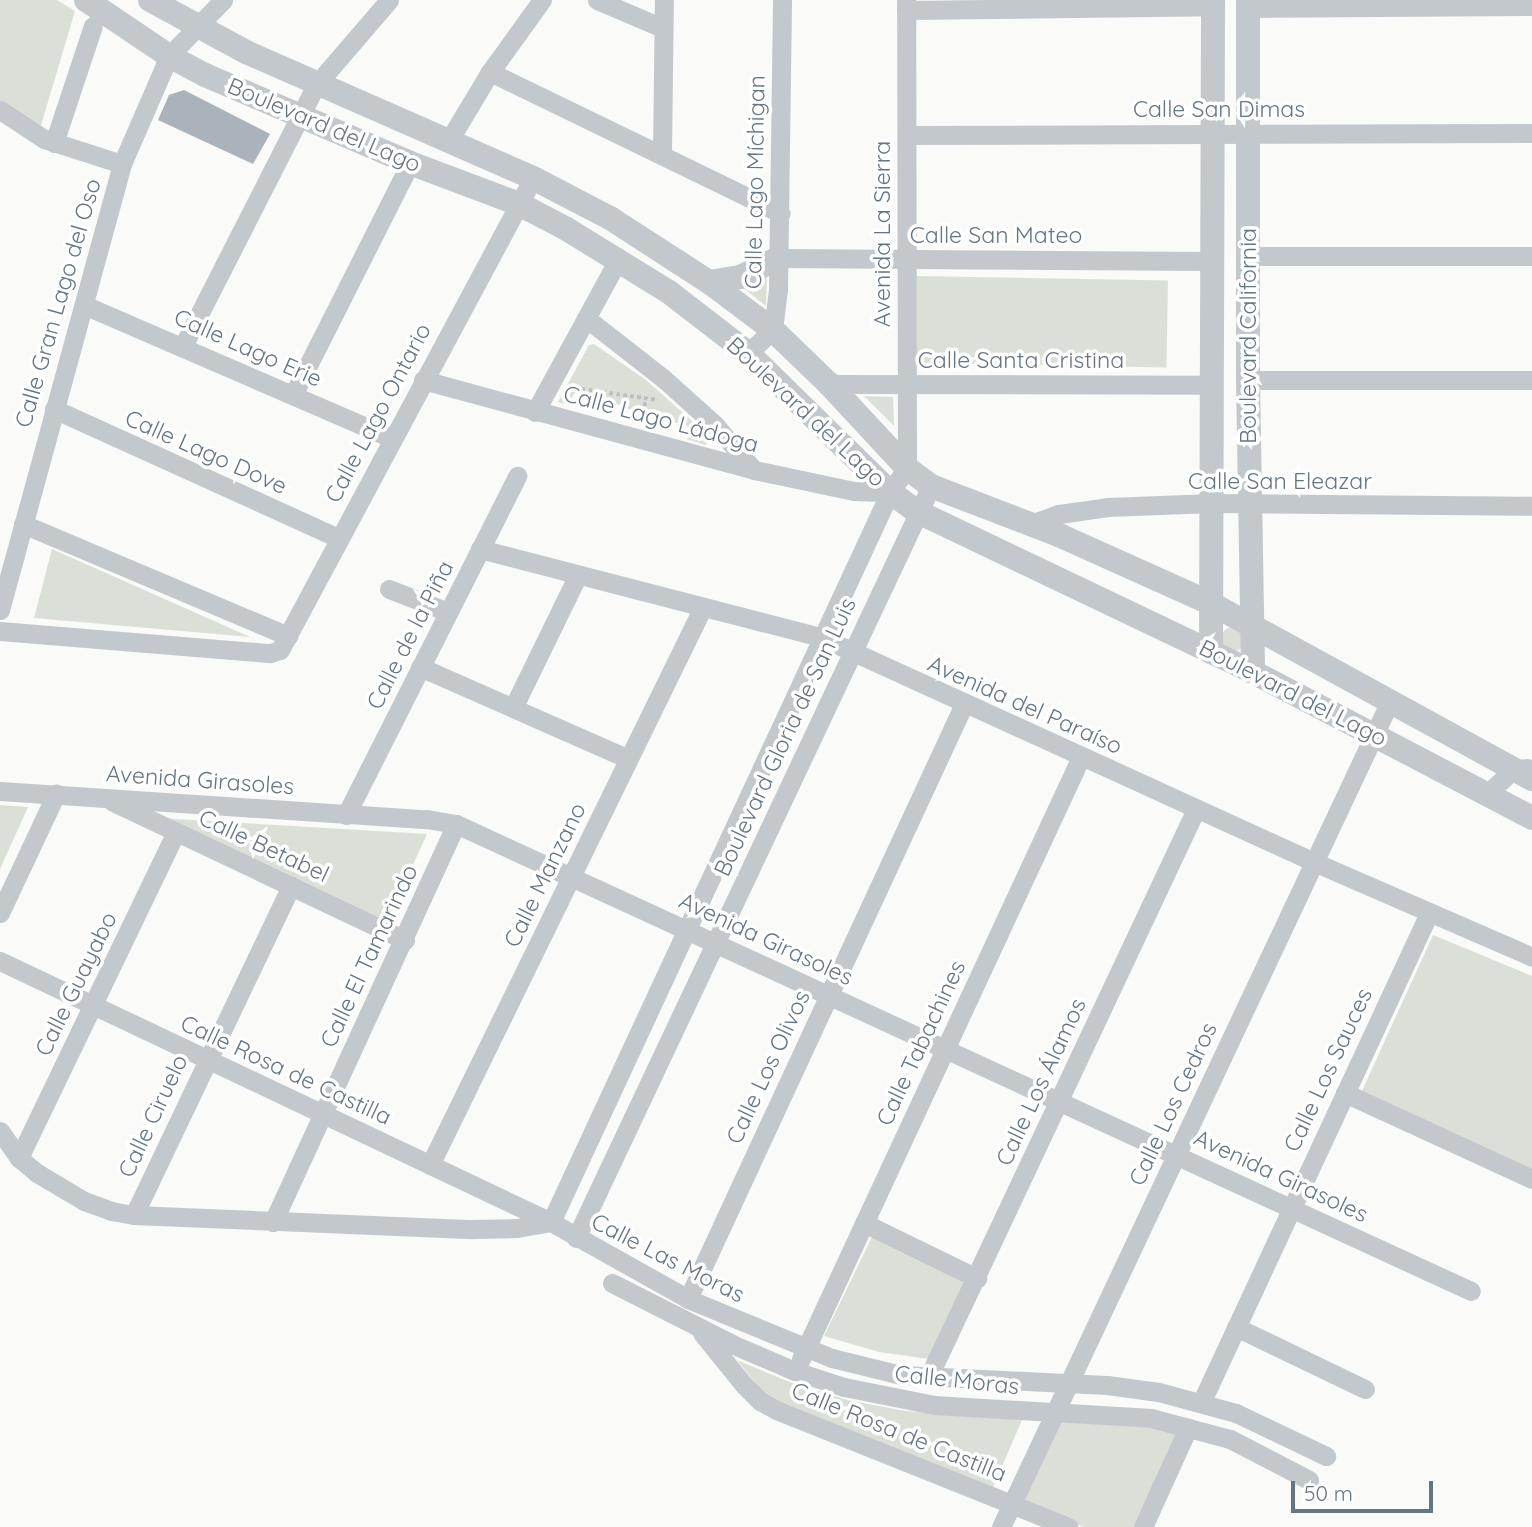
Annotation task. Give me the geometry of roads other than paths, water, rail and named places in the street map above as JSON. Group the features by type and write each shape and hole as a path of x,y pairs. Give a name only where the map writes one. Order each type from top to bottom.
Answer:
{"street":[{"name":"Boulevard del Lago","path":"86,0 169,57 410,163 519,204 618,260 669,292 748,354 890,492 918,512 1253,672 1532,818"},
{"name":"Boulevard del Lago","path":"149,0 198,28 316,85 533,178 610,218 709,282 773,330 829,384 908,468 931,486 1031,524 1212,604 1526,772"},
{"path":"169,57 223,0"},
{"path":"183,346 316,85 389,0"},
{"path":"448,142 489,72 542,0"},
{"path":"597,0 663,28"},
{"path":"662,155 664,0"},
{"name":"Calle Lago Míchigan","path":"773,330 781,213 782,0"},
{"path":"906,5 1213,3"},
{"name":"Boulevard California","path":"1212,652 1213,3"},
{"path":"1248,4 1532,6"},
{"name":"Boulevard California","path":"1248,4 1248,380 1253,672"},
{"name":"Avenida La Sierra","path":"906,5 908,468"},
{"path":"54,143 93,26"},
{"name":"Calle Gran Lago del Oso","path":"0,610 122,164 169,57"},
{"path":"489,72 781,213"},
{"path":"0,110 54,143 122,164"},
{"name":"Calle San Dimas","path":"907,135 1532,133"},
{"path":"293,395 410,163"},
{"name":"Calle Lago Ontario","path":"285,642 391,438 533,178"},
{"path":"1248,256 1532,256"},
{"path":"709,282 740,277 779,258"},
{"name":"Calle San Mateo","path":"779,258 1213,261"},
{"path":"535,412 618,260"},
{"name":"Calle Lago Erie","path":"84,305 391,438"},
{"path":"586,318 683,396 715,425 754,470"},
{"path":"748,354 773,330"},
{"name":"Calle Lago Ládoga","path":"423,380 754,470 854,491 890,492"},
{"path":"1248,380 1532,380"},
{"name":"Calle Santa Cristina","path":"829,384 1212,385"},
{"name":"Calle Lago Dove","path":"54,410 339,538"},
{"name":"Boulevard Gloria de San Luis","path":"551,1222 890,492 908,468"},
{"name":"Calle de la Piña","path":"346,815 517,476"},
{"name":"Boulevard Gloria de San Luis","path":"576,1238 931,486"},
{"name":"Calle San Eleazar","path":"1031,524 1081,509 1212,503 1532,506"},
{"path":"0,631 270,653 285,642 23,524"},
{"name":"Avenida del Paraíso","path":"480,549 822,638 1195,809 1532,957"},
{"path":"513,708 578,575"},
{"path":"389,589 448,612"},
{"name":"Calle Manzano","path":"430,1165 703,607"},
{"path":"421,667 629,759"},
{"name":"Calle Los Cedros","path":"1001,1527 1390,701"},
{"name":"Calle Los Olivos","path":"688,1299 964,704"},
{"name":"Calle Tabachines","path":"795,1371 1081,757"},
{"path":"1487,794 1526,772"},
{"name":"Avenida Girasoles","path":"0,791 427,819 456,824 1471,1291"},
{"path":"0,913 56,794"},
{"name":"Calle Betabel","path":"102,797 405,940"},
{"name":"Calle Los Álamos","path":"929,1376 1195,809"},
{"name":"Calle El Tamarindo","path":"273,1222 405,940 456,824"},
{"name":"Calle Guayabo","path":"19,1158 176,832"},
{"name":"Calle Ciruelo","path":"134,1215 291,886"},
{"name":"Calle Los Sauces","path":"1202,1401 1429,913"},
{"name":"Calle Rosa de Castilla","path":"0,961 551,1222"},
{"path":"1345,1093 1532,1180"},
{"path":"0,1130 19,1158 37,1173 84,1201 111,1212 273,1222 472,1228 517,1228 551,1222"},
{"name":"Calle Las Moras","path":"551,1222 688,1299 805,1349 901,1375 929,1376 1062,1397 1158,1391 1202,1401 1236,1413 1326,1456"},
{"path":"864,1223 977,1278"},
{"name":"Calle Moras","path":"612,1283 699,1329 795,1371 902,1401 968,1409 1062,1397 1230,1439 1309,1480"},
{"path":"1236,1327 1366,1389"},
{"name":"Calle Rosa de Castilla","path":"699,1329 760,1401 776,1410 1069,1527"},
{"path":"1143,1527 1188,1428"}]}
